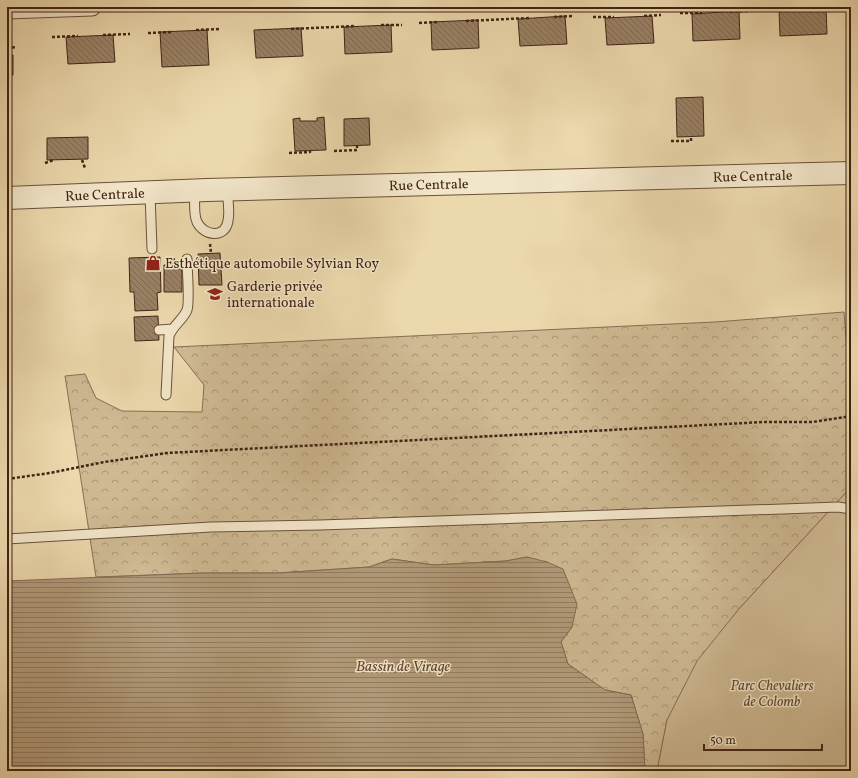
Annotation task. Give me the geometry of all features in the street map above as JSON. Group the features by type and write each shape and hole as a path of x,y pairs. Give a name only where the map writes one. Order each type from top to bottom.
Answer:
{"street":[{"path":"7,10 92,7"},
{"name":"Rue Centrale","path":"7,198 227,190 851,173"}],"lane":[{"path":"195,191 198,223 202,229 210,234 218,233 226,228 228,221 227,190"},
{"path":"150,193 152,249"},
{"path":"166,395 168,347 172,329 184,316 188,308 187,259"},
{"path":"159,330 172,329"},
{"path":"7,539 211,527 320,526 830,507 851,509"}],"path":[{"path":"765,9 791,8"},
{"path":"730,12 748,11"},
{"path":"680,13 702,13"},
{"path":"644,16 661,15"},
{"path":"554,17 574,16"},
{"path":"593,17 614,17"},
{"path":"466,21 529,18"},
{"path":"419,22 439,22"},
{"path":"381,25 402,25"},
{"path":"291,29 355,26"},
{"path":"196,30 220,29"},
{"path":"148,32 173,32"},
{"path":"103,35 130,34"},
{"path":"52,37 78,36"},
{"path":"7,48 17,47"},
{"path":"671,141 691,141 691,136"},
{"path":"334,151 357,150 357,145"},
{"path":"289,152 310,151"},
{"path":"45,163 54,160"},
{"path":"82,160 85,168"},
{"path":"210,241 211,253"},
{"path":"7,479 50,473 104,462 167,454 764,422 813,422 851,416"}],"green space":[{"path":"844,312 851,405 851,487 738,610 667,720 657,771 645,771 643,734 631,695 605,690 568,664 561,642 572,627 527,557 506,561 434,565 392,559 369,567 278,573 203,573 96,577 65,376 85,374 96,398 122,411 202,412 204,385 174,347 715,322"},
{"name":"Parc Chevaliers de Colomb","path":"851,487 851,771 657,771 667,720 697,661 738,610"}],"water":[{"name":"Bassin de Virage","path":"527,557 547,562 563,569 577,604 572,627 561,642 568,664 605,690 631,695 643,734 645,771 7,771 7,581 203,573 278,573 369,567 392,559 434,565 506,561"}],"building":[{"path":"826,7 827,34 780,36 779,9"},
{"path":"739,11 740,39 693,41 692,14"},
{"path":"565,16 567,44 520,46 518,19"},
{"path":"652,16 654,43 607,45 605,18"},
{"path":"478,20 479,48 432,50 431,22"},
{"path":"391,25 392,52 345,54 344,27"},
{"path":"301,28 303,56 256,58 254,30"},
{"path":"207,30 209,65 162,67 160,32"},
{"path":"113,35 115,62 68,64 66,37"},
{"path":"7,55 13,55 13,75 7,75"},
{"path":"703,97 704,136 677,137 676,98"},
{"path":"324,117 326,150 295,151 293,119 300,118 300,121 317,121 317,118"},
{"path":"369,118 370,145 344,146 344,119"},
{"path":"88,137 88,159 47,160 47,138"},
{"path":"220,253 222,285 199,285 198,254"},
{"path":"160,257 161,292 157,293 158,310 135,311 134,292 130,292 129,258"},
{"path":"164,265 182,265 182,292 164,292"},
{"path":"158,316 159,340 135,341 134,317"}],"place":[{"name":"Esthétique automobile Sylvian Roy","path":"153,263"},
{"name":"Garderie privée internationale","path":"215,294"}]}
